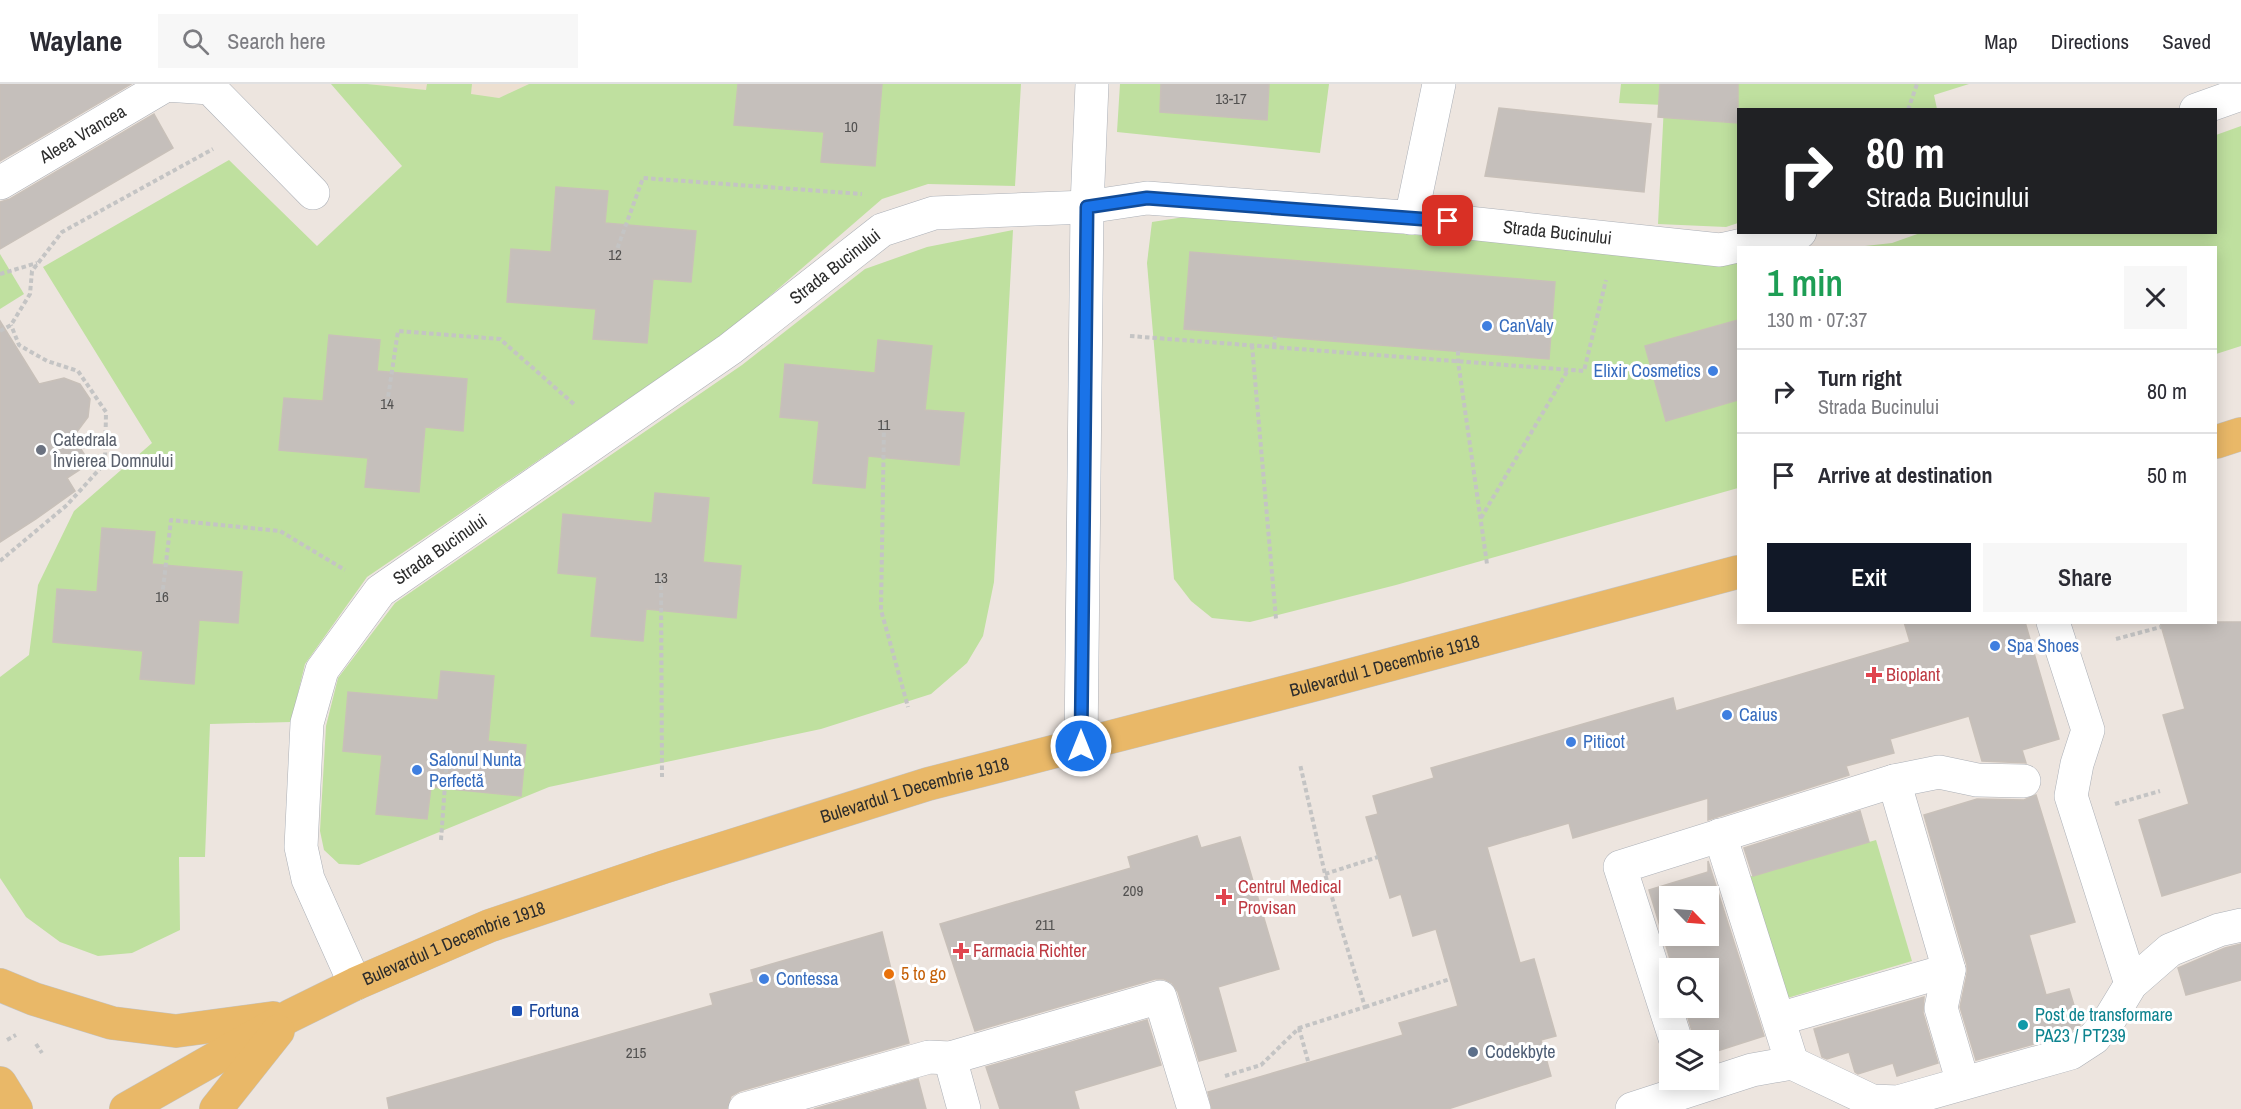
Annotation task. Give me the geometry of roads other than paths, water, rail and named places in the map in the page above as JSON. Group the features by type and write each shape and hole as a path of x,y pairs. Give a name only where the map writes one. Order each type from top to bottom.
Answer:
{"main road":[{"path":"2217,442 2241,434"},
{"name":"Bulevardul 1 Decembrie 1918","path":"126,1109 290,1016 355,984 489,926 697,856 928,784 1081,746 1737,572"},
{"path":"0,985 34,999 112,1023 176,1031 290,1016"},
{"path":"216,1109 290,1016"},
{"path":"0,1083 16,1109"}],"street":[{"name":"Aleea Vrancea","path":"0,183 166,84 210,88 313,193"},
{"path":"1081,746 1087,207 1092,84"},
{"path":"1412,218 1439,84"},
{"path":"2202,108 2241,94"},
{"name":"Strada Bucinului","path":"355,984 308,879 301,847 307,723 322,670 380,591 730,349 882,230 934,213 1087,207 1147,198 1412,218 1720,250 1737,246"},
{"name":"Strada Bucinului","path":"1738,246 1791,234"},
{"path":"2055,624 2088,730 2071,796 2131,984"},
{"path":"1672,1030 1620,867 1894,781 1939,772 1977,780 2024,781"},
{"path":"1894,781 1949,970 1941,1008 1963,1083"},
{"path":"1720,835 1792,1063"},
{"path":"1632,1109 1692,1093 1752,1070 1792,1063 1872,1101 1898,1102 2072,1053 2094,1038 2111,1017 2131,984 2170,950 2219,930 2241,925"},
{"path":"1779,1019 1949,970"},
{"path":"745,1109 929,1058 950,1058 1160,997 1194,1109"},
{"path":"950,1058 964,1109"}],"place":[{"name":"CanValy","path":"1487,326"},
{"name":"Elixir Cosmetics","path":"1713,371"},
{"name":"Catedrala Învierea Domnului","path":"41,450"},
{"name":"Spa Shoes","path":"1995,646"},
{"name":"Bioplant","path":"1874,675"},
{"name":"Caius","path":"1727,715"},
{"name":"Piticot","path":"1571,742"},
{"name":"Salonul Nunta Perfectă","path":"417,770"},
{"name":"Centrul Medical Provisan","path":"1224,897"},
{"name":"Farmacia Richter","path":"961,951"},
{"name":"5 to go","path":"889,974"},
{"name":"Contessa","path":"764,979"},
{"name":"Fortuna","path":"517,1011"},
{"name":"Post de transformare PA23 / PT239","path":"2023,1025"},
{"name":"Codekbyte","path":"1473,1052"}]}
